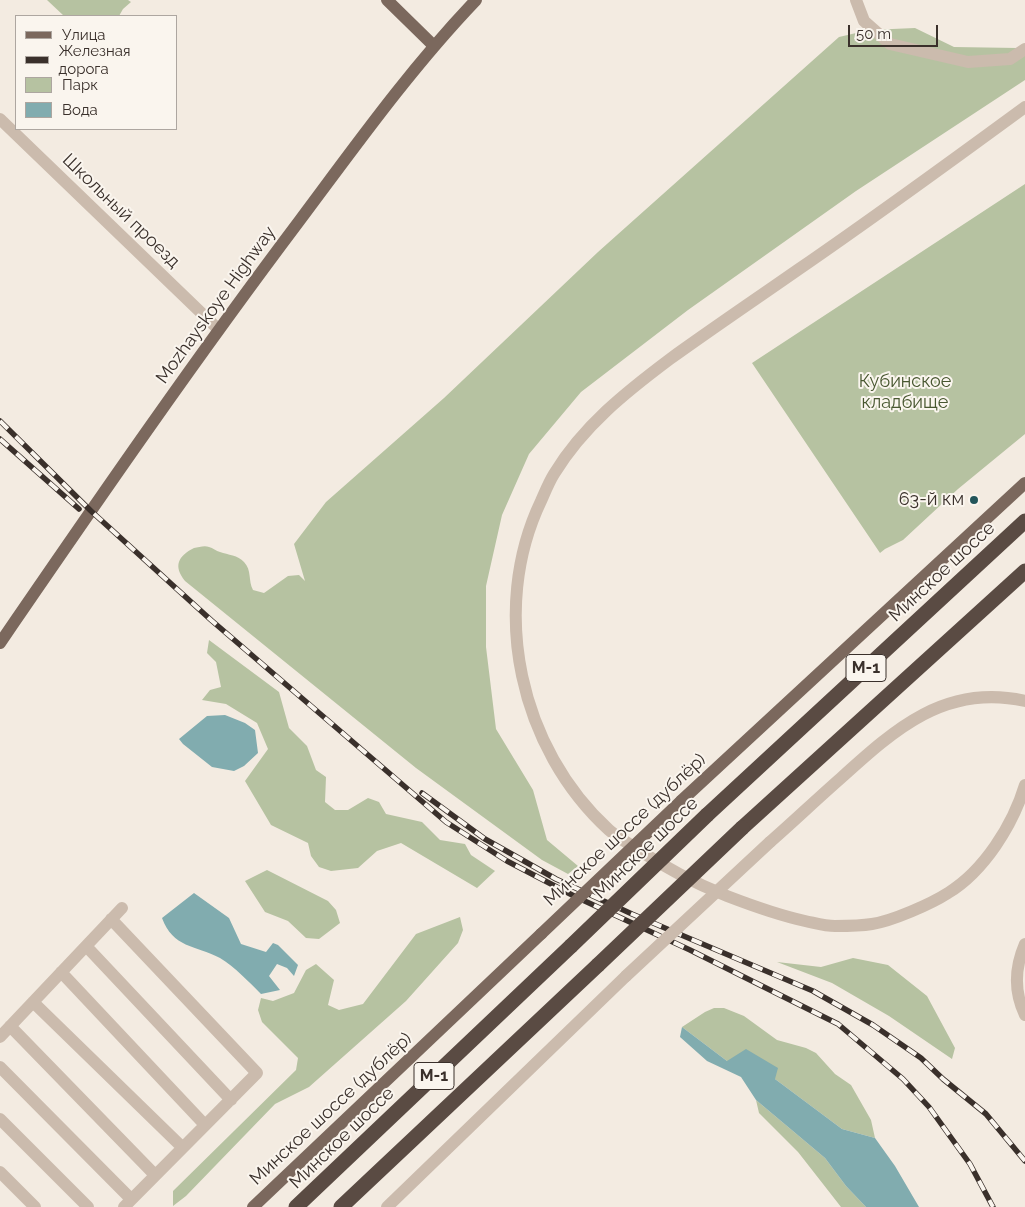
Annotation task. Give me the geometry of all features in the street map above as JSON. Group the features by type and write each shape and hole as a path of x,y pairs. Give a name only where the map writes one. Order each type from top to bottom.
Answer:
{"highway":[{"name":"Минское шоссе","path":"296,1207 707,815 1025,521"},
{"name":"М-1","path":"341,1207 742,828 1025,570"}],"main road":[{"path":"387,0 434,46"},
{"name":"Mozhayskoye Highway","path":"0,643 218,329 368,129 434,46 476,0"},
{"name":"Минское шоссе (дублёр)","path":"253,1207 681,801 1025,483"}],"street":[{"path":"856,0 864,21 890,44 968,62 1010,59 1025,49"},
{"path":"1025,107 882,212 685,348 633,387 588,427 553,475 529,525 517,579 515,628 520,671 534,718 553,760 586,806 611,832 659,864 700,886 778,915 831,926 874,924 914,910 949,893 978,868 1003,835 1022,797 1025,785"},
{"name":"Школьный проезд","path":"0,119 218,329"},
{"path":"387,1207 626,976 874,748 907,723 946,704 980,698 1025,701"},
{"path":"0,1037 122,908"},
{"path":"0,1067 127,1203 257,1073 111,919"},
{"path":"1025,944 1017,972 1018,997 1025,1015"},
{"path":"86,946 231,1100"},
{"path":"61,972 205,1125"},
{"path":"33,1002 182,1148"},
{"path":"10,1026 155,1176"},
{"path":"0,1119 88,1207"},
{"path":"0,1172 35,1207"}],"green space":[{"path":"47,0 128,0 131,2 120,15 63,15"},
{"path":"915,28 954,47 1018,48 1025,54 1025,80 856,191 688,310 581,392 529,454 502,515 486,586 486,647 496,729 533,790 547,840 578,866 568,874 542,860 416,768 181,576 178,566 184,554 194,548 206,546 242,560 248,568 253,590 264,593 288,576 299,575 305,581 294,544 326,502 444,398 598,252 839,37 869,30"},
{"name":"Кубинское кладбище","path":"1025,184 1025,434 958,489 903,540 880,553 752,363"},
{"path":"209,640 279,692 289,728 307,746 316,770 326,777 325,802 335,810 348,810 368,798 379,802 386,814 422,822 440,840 465,844 471,855 495,871 477,888 401,843 377,851 358,868 331,871 319,867 311,856 308,843 271,825 245,781 268,749 257,723 226,704 202,700 210,690 221,687 216,662 207,653"},
{"path":"267,870 328,901 336,910 340,923 319,939 306,938 288,921 265,912 245,881"},
{"path":"460,917 463,930 458,943 406,1001 309,1087 275,1104 186,1196 173,1206 173,1191 296,1070 298,1058 262,1022 258,1010 261,998 273,1001 294,993 306,970 316,964 334,980 328,1005 339,1010 363,1004 416,934"},
{"path":"853,958 888,965 927,996 955,1048 952,1059 889,1016 832,983 777,962 821,967"},
{"path":"714,1008 724,1008 744,1016 777,1040 806,1048 816,1053 835,1074 851,1085 871,1120 875,1138 842,1129 775,1079 727,1061 682,1027"},
{"path":"756,1100 825,1158 846,1186 866,1207 841,1207 798,1152 759,1113"}],"water":[{"path":"225,715 245,723 255,730 258,753 244,766 234,771 212,767 179,739 207,716"},
{"path":"194,893 229,918 241,944 266,952 273,943 278,945 298,965 294,976 287,968 277,964 269,976 280,990 261,994 225,961 186,944 172,935 162,918"},
{"path":"682,1027 727,1061 746,1049 778,1068 775,1079 842,1129 875,1138 895,1166 919,1207 866,1207 846,1186 825,1158 756,1100 741,1077 707,1061 680,1037"}],"railway":[{"path":"0,421 91,511 211,620 446,822 507,861 574,896 690,950 838,1024 903,1079 929,1107 970,1164 993,1207"},
{"path":"0,439 79,509"},
{"path":"422,793 485,839 556,879 632,914 813,991 873,1025 921,1058 943,1079 986,1114 1025,1161"}],"place":[{"name":"63-й км","path":"974,500"}]}
